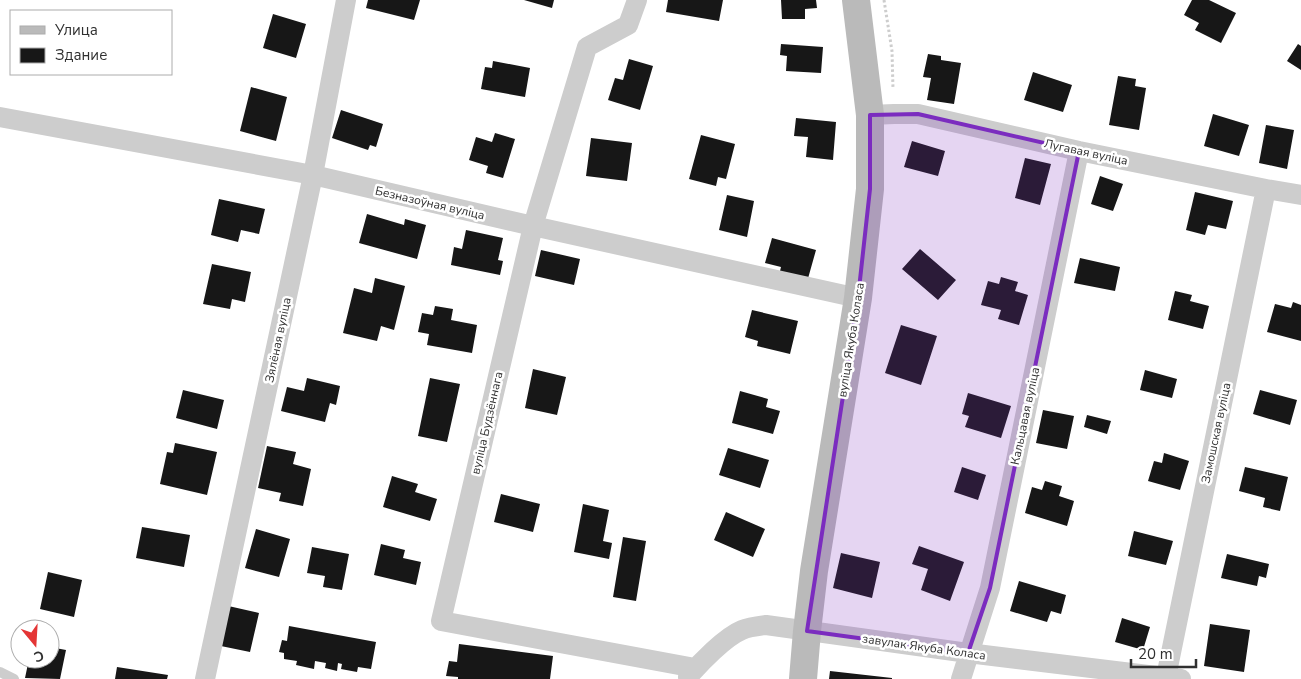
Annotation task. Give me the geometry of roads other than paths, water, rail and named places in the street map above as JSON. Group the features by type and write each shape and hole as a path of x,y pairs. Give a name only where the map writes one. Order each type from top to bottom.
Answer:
{"main road":[{"name":"вуліца Якуба Коласа","path":"803,679 817,554 858,298 870,189 870,116 856,0"}],"street":[{"name":"Зялёная вуліца","path":"205,679 313,176 346,0"},
{"name":"вуліца Будзённага","path":"636,0 628,25 587,47 534,226 440,621 691,674"},
{"name":"Лугавая вуліца","path":"870,116 918,114 1079,151 1301,195"},
{"name":"Безназоўная вуліца","path":"0,118 313,176 858,298"},
{"name":"Кальцавая вуліца","path":"961,679 990,588 1079,151"},
{"name":"Замошская вуліца","path":"1174,678 1266,189"},
{"name":"завулак Якуба Коласа","path":"691,674 727,639 742,630 766,625 968,653 1174,678"}],"lane":[{"path":"0,672 14,679"}]}
